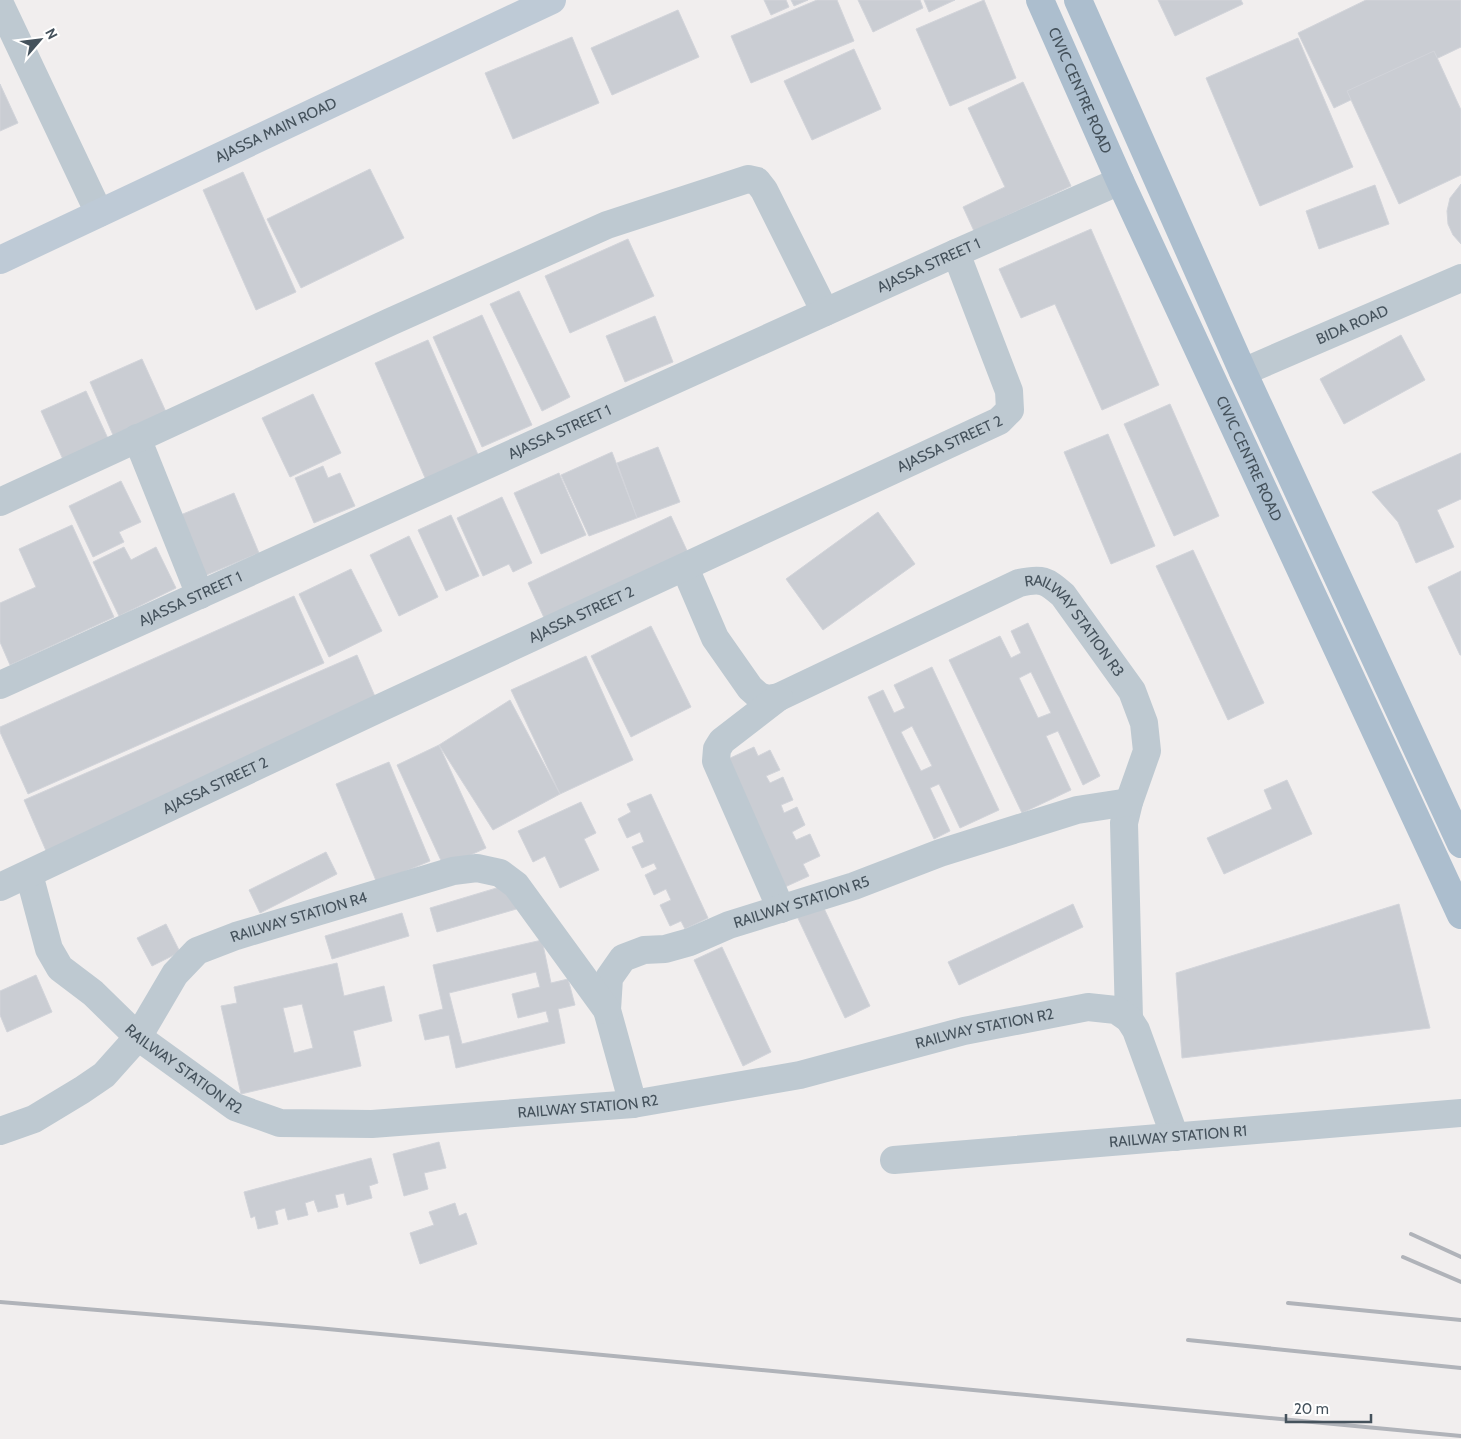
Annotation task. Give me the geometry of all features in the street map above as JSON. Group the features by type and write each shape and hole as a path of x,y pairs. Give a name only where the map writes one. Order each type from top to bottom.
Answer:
{"main road":[{"name":"CIVIC CENTRE ROAD","path":"1040,0 1120,181 1461,916"},
{"name":"CIVIC CENTRE ROAD","path":"1078,0 1243,372 1461,844"}],"street":[{"name":"AJASSA MAIN ROAD","path":"0,260 552,0"},
{"path":"0,4 99,213"},
{"path":"0,502 399,318 607,225 748,179 757,181 764,190 825,312"},
{"name":"AJASSA STREET 1","path":"0,685 956,253 1120,181"},
{"name":"AJASSA STREET 2","path":"0,887 380,708 999,421 1010,410 1009,391 956,253"},
{"name":"BIDA ROAD","path":"1243,372 1461,278"},
{"path":"137,438 200,595"},
{"path":"685,568 715,638 750,688 759,696 768,699 779,697"},
{"name":"RAILWAY STATION R3","path":"780,909 716,761 717,749 722,741 779,697 1019,582 1038,579 1049,583 1063,595 1132,690 1144,723 1147,751 1124,822 1129,1019"},
{"name":"RAILWAY STATION R5","path":"633,1104 607,1010 609,978 623,958 644,950 665,949 690,942 730,925 854,886 940,853 1078,810 1129,802"},
{"name":"RAILWAY STATION R4","path":"0,1131 34,1119 104,1075 138,1037 175,974 197,952 236,936 454,871 477,868 500,873 516,885 607,1010"},
{"name":"RAILWAY STATION R2","path":"29,874 49,949 60,968 93,993 138,1037 235,1106 280,1123 372,1124 633,1104 800,1075 964,1031 1088,1007 1116,1010 1129,1019"},
{"path":"1129,1019 1136,1030 1175,1137"},
{"name":"RAILWAY STATION R1","path":"894,1160 1461,1113"}],"building":[{"path":"764,0 786,0 789,7 771,15"},
{"path":"791,0 808,0 794,6"},
{"path":"817,0 837,0 854,41 751,83 731,36"},
{"path":"858,0 920,0 923,8 873,32"},
{"path":"924,0 955,0 929,12"},
{"path":"984,0 1016,78 950,106 916,29"},
{"path":"1158,0 1241,0 1243,4 1175,36"},
{"path":"1366,0 1461,0 1461,47 1334,108 1298,33"},
{"path":"678,10 699,57 612,95 591,48"},
{"path":"572,37 599,103 513,139 485,73"},
{"path":"1298,38 1353,167 1260,206 1206,78"},
{"path":"854,49 881,109 812,140 784,81"},
{"path":"1434,51 1461,110 1461,175 1399,204 1347,91"},
{"path":"1023,82 1071,186 974,231 963,207 1005,187 968,108"},
{"path":"0,84 18,123 0,131"},
{"path":"370,169 404,238 301,288 267,219"},
{"path":"243,172 296,292 256,310 203,190"},
{"path":"1461,184 1461,244 1453,235 1448,224 1447,211 1450,198"},
{"path":"1375,185 1389,224 1319,249 1306,211"},
{"path":"1091,229 1159,385 1102,410 1055,304 1021,318 999,269"},
{"path":"628,239 654,296 570,333 545,276"},
{"path":"519,291 570,397 542,411 490,304"},
{"path":"482,315 532,425 482,447 433,337"},
{"path":"655,316 673,362 625,382 606,336"},
{"path":"1401,335 1425,380 1344,424 1320,379"},
{"path":"428,340 479,457 426,480 375,363"},
{"path":"142,359 166,412 113,435 90,382"},
{"path":"86,391 111,445 66,466 41,411"},
{"path":"313,394 341,453 290,477 262,418"},
{"path":"1170,404 1219,516 1174,536 1124,424"},
{"path":"1108,434 1155,546 1111,564 1064,452"},
{"path":"658,447 680,502 637,518 617,463"},
{"path":"612,452 637,518 589,536 561,475"},
{"path":"1461,453 1461,499 1437,510 1454,547 1416,563 1398,522 1372,492"},
{"path":"323,466 328,478 340,473 355,506 314,523 295,478"},
{"path":"559,473 586,535 541,554 514,493"},
{"path":"121,481 141,522 119,532 124,542 93,557 69,506"},
{"path":"234,493 259,553 204,576 178,516"},
{"path":"502,497 532,563 513,572 509,564 483,576 457,518"},
{"path":"878,512 915,564 823,630 786,579"},
{"path":"451,515 479,576 446,591 418,530"},
{"path":"671,516 689,555 546,622 528,583"},
{"path":"72,525 114,617 10,665 0,642 0,603 36,587 19,549"},
{"path":"409,536 438,597 399,616 370,555"},
{"path":"124,547 131,560 156,547 176,588 119,616 93,562"},
{"path":"1193,550 1264,703 1228,720 1156,566"},
{"path":"351,569 382,631 329,657 299,594"},
{"path":"1461,571 1461,655 1460,655 1428,587"},
{"path":"294,596 324,663 28,794 0,732 0,727"},
{"path":"1028,623 1100,776 1083,785 1058,731 1046,736 1071,790 1022,813 949,660 1000,636 1011,658 1021,653 1011,631","holes":["1031,672 1051,713 1038,718 1019,678"]},
{"path":"651,626 691,707 631,737 591,656"},
{"path":"357,655 380,708 47,853 24,800"},
{"path":"586,656 633,760 560,794 511,690"},
{"path":"932,667 999,810 960,828 939,784 930,788 950,831 934,839 868,697 883,690 894,713 905,708 894,685","holes":["912,726 932,766 921,771 901,732"]},
{"path":"510,700 560,794 493,830 439,745"},
{"path":"439,745 486,848 444,867 397,765"},
{"path":"754,747 758,756 770,750 780,770 766,776 770,783 783,777 793,800 781,805 784,813 797,807 805,825 792,832 796,840 810,834 820,856 803,864 809,876 785,887 726,760"},
{"path":"389,762 430,861 377,883 336,784"},
{"path":"1287,780 1312,834 1224,874 1207,838 1272,809 1264,790"},
{"path":"651,794 708,918 685,929 681,921 670,926 660,905 671,900 666,889 654,895 645,875 657,869 654,863 642,868 632,847 644,842 640,832 627,838 618,819 631,812 627,804"},
{"path":"581,802 596,833 584,839 599,870 560,888 545,856 533,862 518,831"},
{"path":"326,852 337,874 260,913 249,890"},
{"path":"513,883 520,908 437,932 430,908"},
{"path":"821,902 870,1006 845,1018 796,914"},
{"path":"1073,904 1083,927 959,985 948,962"},
{"path":"1399,904 1430,1028 1182,1058 1176,973"},
{"path":"402,913 409,936 332,959 325,936"},
{"path":"166,924 180,952 152,966 137,938"},
{"path":"542,940 551,983 568,979 575,1005 558,1009 565,1043 456,1068 449,1035 425,1040 419,1015 443,1009 433,965","holes":["536,972 540,987 512,994 518,1018 546,1011 549,1022 462,1044 449,993"]},
{"path":"722,947 771,1052 743,1066 694,960"},
{"path":"337,963 344,996 384,986 392,1021 353,1031 361,1066 241,1094 221,1006 237,1003 234,987","holes":["302,1004 313,1048 294,1053 283,1008"]},
{"path":"36,975 52,1012 7,1032 0,1015 0,991"},
{"path":"439,1142 446,1168 424,1173 428,1189 404,1196 393,1154"},
{"path":"371,1158 378,1183 369,1186 372,1198 347,1205 344,1193 335,1195 338,1207 318,1212 314,1200 305,1203 308,1215 288,1220 285,1208 275,1211 278,1224 258,1229 255,1216 251,1218 244,1192"},
{"path":"455,1203 459,1216 466,1213 477,1244 420,1264 410,1233 434,1225 429,1212"}],"railway":[{"path":"1411,1234 1461,1257"},
{"path":"1403,1257 1461,1282"},
{"path":"0,1302 317,1328 1461,1436"},
{"path":"1288,1303 1461,1320"},
{"path":"1188,1340 1461,1368"}]}
